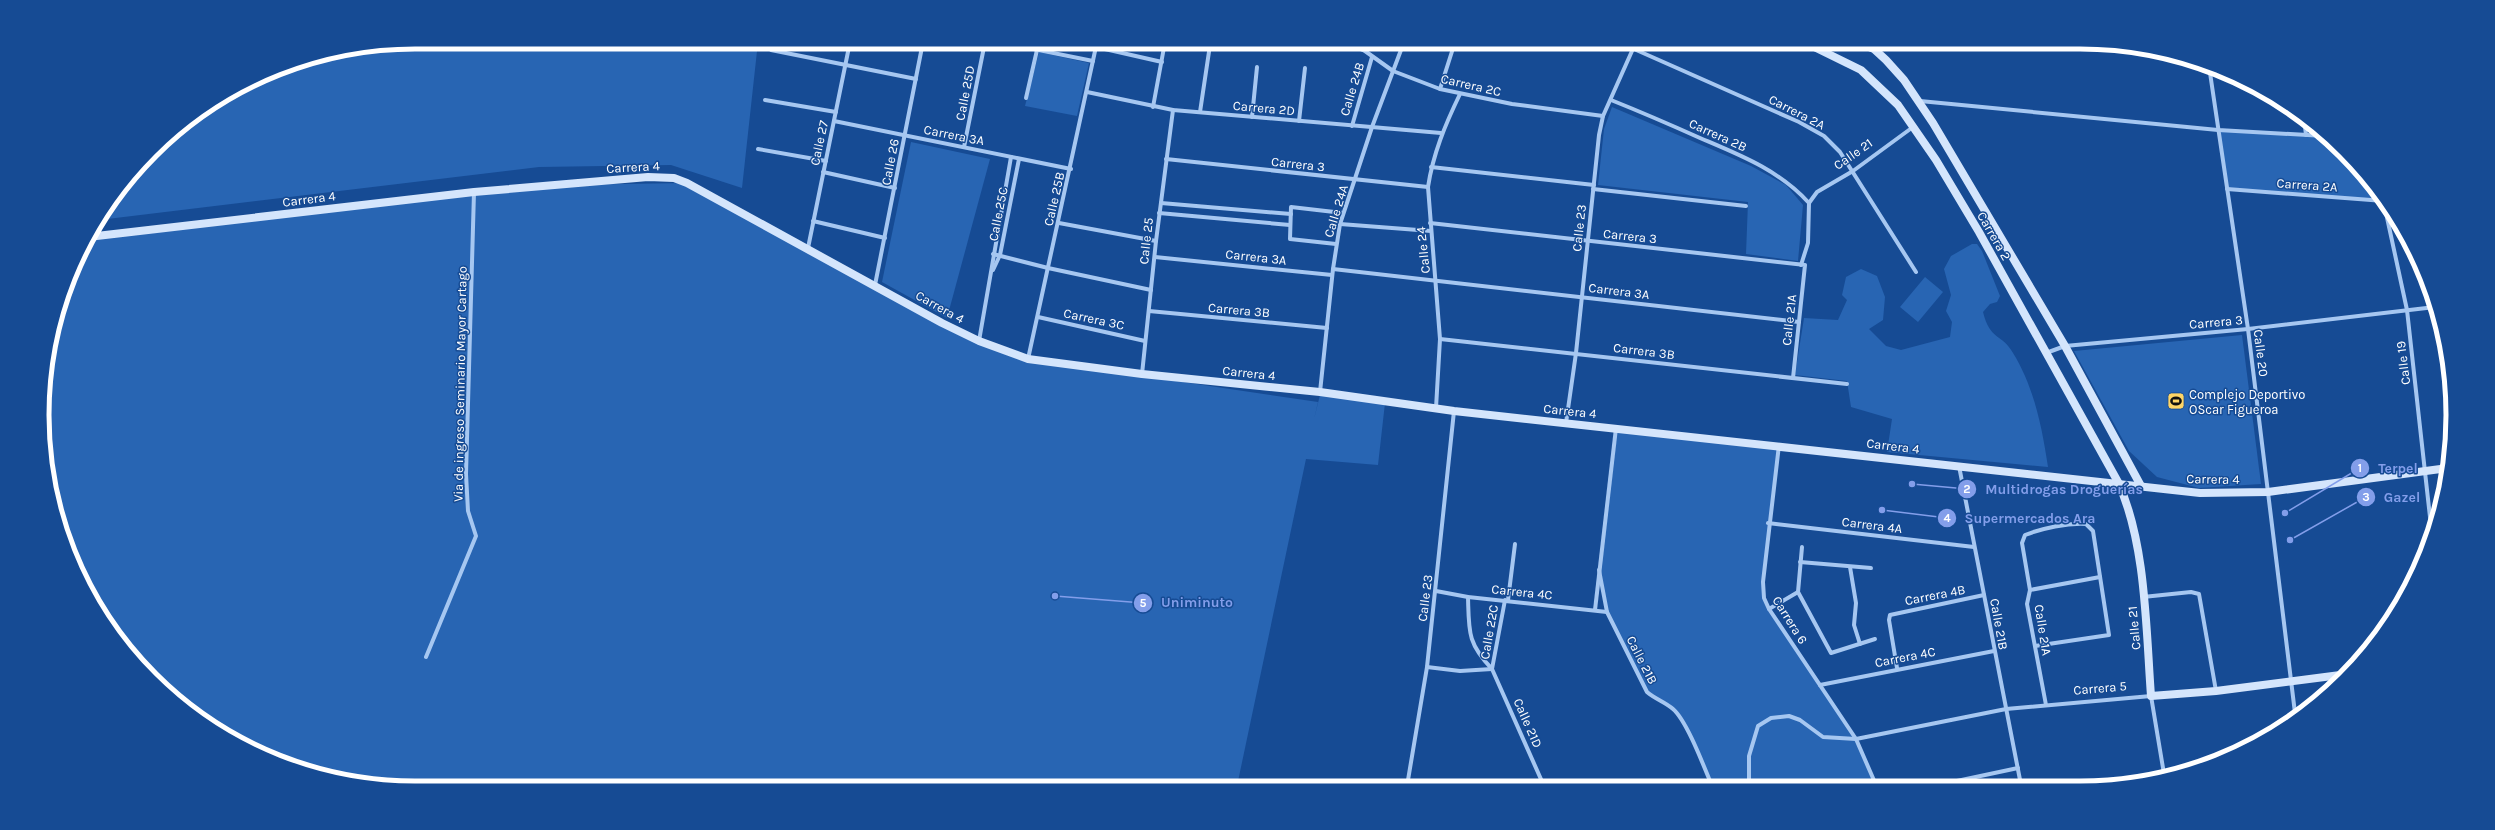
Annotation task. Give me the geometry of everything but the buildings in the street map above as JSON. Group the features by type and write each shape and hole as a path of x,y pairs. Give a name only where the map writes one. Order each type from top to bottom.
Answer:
{"main road":[{"name":"Carrera 2","path":"1818,49 1861,70 1898,105 1913,126 1979,232 2118,482"},
{"name":"Carrera 2","path":"1877,49 1920,101 2064,346 2141,486"},
{"name":"Carrera 4","path":"96,236 474,192 648,177 674,178 687,183 978,341 1028,359 1142,374 1320,392 1436,409 2118,482 2200,493 2268,492 2442,469"},
{"name":"Calle 21","path":"2118,482 2128,504 2134,531 2143,597 2151,696"},
{"name":"Carrera 5","path":"2151,696 2216,691 2338,675"}],"street":[{"name":"Calle 27","path":"808,248 848,49"},
{"name":"Calle 26","path":"875,285 922,49"},
{"name":"Calle 25D","path":"964,147 984,49"},
{"path":"1032,49 1093,61"},
{"name":"Calle 25B","path":"1028,359 1071,169 1096,49"},
{"path":"1105,49 1162,62"},
{"path":"1153,107 1164,49"},
{"path":"1200,112 1210,49"},
{"name":"Carrera 2C","path":"1360,49 1393,71 1440,89 1512,104 1603,116"},
{"name":"Calle 24A","path":"1320,392 1332,275 1340,224 1356,180 1372,127 1401,49"},
{"path":"1440,89 1453,49"},
{"name":"Calle 23","path":"1566,423 1576,353 1603,116 1634,49"},
{"name":"Carrera 2A","path":"1634,49 1815,130 1832,143 1852,171 1916,272"},
{"path":"771,50 845,63 916,78"},
{"path":"1026,98 1037,50"},
{"name":"Calle 24B","path":"1352,126 1372,57"},
{"path":"1252,117 1257,67"},
{"path":"1299,121 1305,68"},
{"name":"Calle 20","path":"2210,73 2248,329 2296,710"},
{"name":"Carrera 2D","path":"1087,92 1173,110 1441,133"},
{"name":"Calle 24","path":"1436,409 1440,339 1428,187 1431,166 1441,133 1460,94"},
{"path":"765,100 836,112"},
{"name":"Carrera 2B","path":"1611,100 1727,149 1774,172 1792,185 1809,203"},
{"path":"1920,101 2218,130 2316,135"},
{"name":"Calle 25","path":"1142,374 1159,214 1173,110"},
{"name":"Carrera 3A","path":"834,121 1071,169"},
{"name":"Calle 21","path":"1809,203 1817,192 1852,171 1913,126"},
{"path":"2305,127 2306,135"},
{"path":"758,149 826,161"},
{"name":"Calle 25C","path":"978,341 992,272 993,254 1011,157"},
{"name":"Calle 25C","path":"992,272 1000,255 1019,159"},
{"name":"Carrera 3","path":"1166,159 1428,187"},
{"path":"1431,166 1746,206"},
{"path":"823,172 895,188"},
{"name":"Carrera 2A","path":"2228,189 2375,199"},
{"name":"Via de ingreso Seminario Mayor Cartago","path":"426,657 476,536 468,511 466,474 474,192"},
{"path":"1161,203 1291,214"},
{"name":"Calle 21A","path":"1793,378 1803,265 1808,244 1809,203"},
{"path":"1336,244 1290,239 1291,207 1343,213"},
{"path":"1159,214 1290,225"},
{"name":"Calle 19","path":"2386,216 2407,310 2431,521"},
{"path":"813,221 884,238"},
{"path":"1059,223 1156,241"},
{"name":"Carrera 3","path":"1430,223 1803,265"},
{"path":"1340,224 1431,231"},
{"path":"993,254 1048,268 1151,290"},
{"name":"Carrera 3A","path":"1154,257 1332,275"},
{"path":"1333,269 1436,280"},
{"name":"Carrera 3A","path":"1436,280 1799,322"},
{"name":"Carrera 3","path":"2046,353 2064,346 2248,329 2430,308"},
{"name":"Carrera 3B","path":"1149,311 1327,328"},
{"name":"Carrera 3C","path":"1038,317 1146,341"},
{"name":"Carrera 3B","path":"1440,339 1847,384"},
{"name":"Calle 23","path":"1408,781 1427,667 1454,411"},
{"name":"Calle 21B","path":"1595,610 1616,428"},
{"name":"Carrera 6","path":"1779,445 1768,522 1763,582 1764,598 1769,609 1856,739 1874,781"},
{"name":"Calle 21B","path":"1959,466 2020,781"},
{"name":"Carrera 4A","path":"1768,522 1974,547"},
{"name":"Calle 21A","path":"2046,705 2027,604 2030,590 2022,543 2025,535 2077,523 2086,524 2093,531 2100,577"},
{"name":"Calle 22C","path":"1492,669 1507,600 1515,544"},
{"path":"1802,547 1798,592 1831,653 1875,639"},
{"path":"1800,562 1871,568"},
{"path":"1850,566 1856,603 1854,625 1860,644"},
{"name":"Calle 21B","path":"1599,570 1607,612 1647,692 1657,701 1673,709 1690,735 1710,781"},
{"path":"2030,590 2100,577 2109,635 2035,646"},
{"name":"Carrera 4C","path":"1436,591 1468,597 1507,600 1607,612"},
{"path":"1769,609 1798,592"},
{"path":"2143,597 2191,592 2199,594 2216,691"},
{"name":"Carrera 4B","path":"1897,668 1889,620 1890,615 1984,595"},
{"name":"Calle 21D","path":"1468,597 1470,635 1478,654 1492,669 1542,781"},
{"name":"Carrera 4C","path":"1820,685 1897,668 1994,651"},
{"path":"1427,667 1460,671 1492,669"},
{"name":"Calle 21","path":"2151,696 2164,771"},
{"name":"Carrera 5","path":"1749,781 1749,756 1758,726 1771,718 1789,716 1800,720 1823,737 1856,739 2006,709 2151,696"},
{"path":"1957,781 2018,768"}],"shaded area":[{"path":"415,49 757,49 742,188 671,165 539,167 106,219 125,192 156,156 192,125 232,98 253,87 297,68 320,61 367,52"},
{"path":"1039,52 1089,63 1077,116 1025,106"},
{"path":"1612,107 1751,166 1786,185 1803,205 1798,261 1746,254 1748,202 1598,185 1604,129"},
{"path":"2218,130 2316,135 2339,156 2376,200 2227,189"},
{"path":"911,142 990,159 947,318 882,282"},
{"path":"687,183 942,323 1028,359 1318,402 1314,419 1320,395 1385,403 1378,465 1306,459 1238,781 415,781 367,778 320,769 297,762 253,743 212,719 174,690 156,674 125,638 98,598 68,533 61,510 52,463 49,415 52,367 56,344 68,297 96,236 555,185"},
{"path":"1972,244 1977,244 1982,251 2000,296 1997,302 1990,304 1983,312 1986,321 1989,328 2005,342 2013,353 2032,393 2040,422 2048,467 1887,452 1892,419 1851,407 1847,381 1795,375 1804,318 1838,320 1847,300 1842,295 1846,277 1861,269 1877,276 1885,297 1883,320 1869,329 1886,346 1901,350 1950,337 1952,322 1946,311 1951,295 1944,269 1951,256"},
{"path":"1925,277 1943,292 1918,322 1900,307"},
{"name":"Complejo Deportivo OScar Figueroa","path":"2242,335 2261,484 2199,488 2157,477 2129,451 2074,351"},
{"path":"1616,428 1779,445 1763,582 1764,598 1856,739 1875,781 1710,781 1690,735 1673,709 1647,692 1607,612 1599,570"}],"place":[{"name":"Complejo Deportivo OScar Figueroa","path":"2176,401"},
{"name":"Multidrogas Droguerías","path":"1912,484"},
{"name":"Supermercados Ara","path":"1882,510"},
{"name":"Terpel","path":"2285,513"},
{"name":"Gazel","path":"2290,540"},
{"name":"Uniminuto","path":"1055,596"}]}
